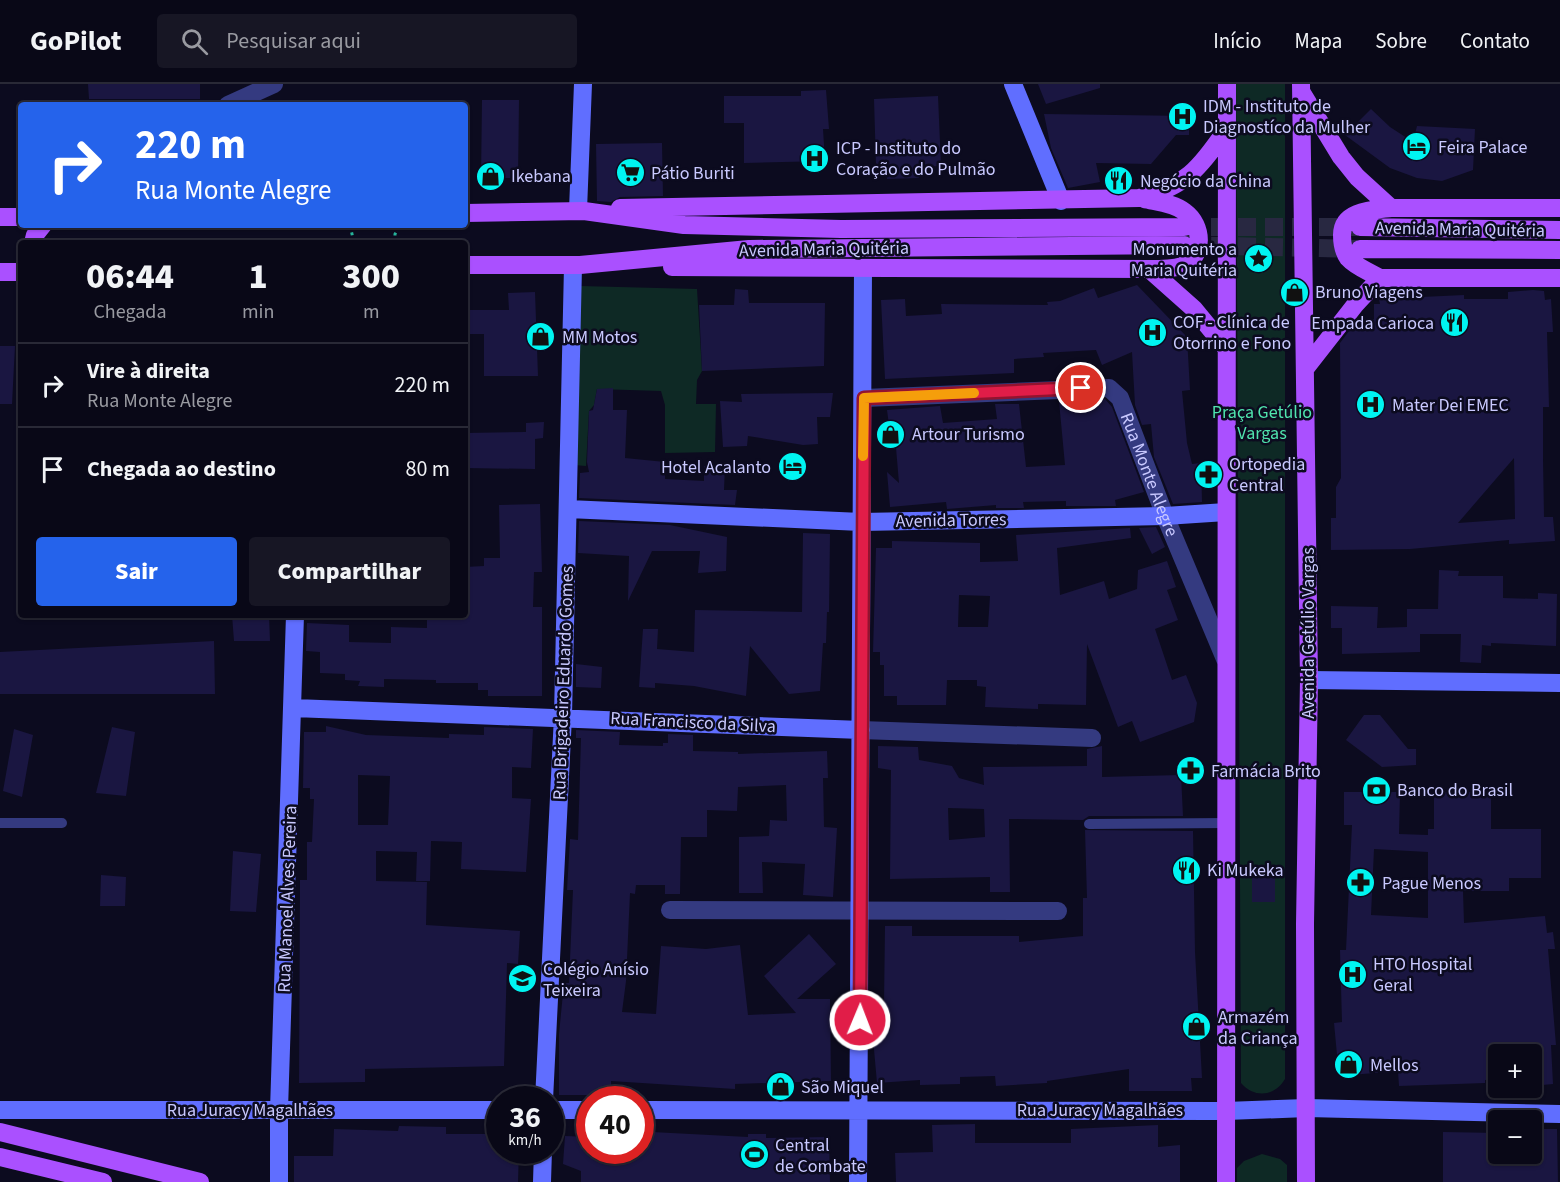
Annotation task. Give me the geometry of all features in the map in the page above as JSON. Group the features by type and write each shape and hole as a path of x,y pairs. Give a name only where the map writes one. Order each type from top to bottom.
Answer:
{"main road":[{"path":"1226,1182 1227,84"},
{"path":"1301,87 1341,157 1357,177 1391,208"},
{"name":"Avenida Getúlio Vargas","path":"1301,87 1309,680 1305,924 1306,1182"},
{"path":"581,210 669,206 1139,198 1160,194 1186,179 1206,158 1226,130"},
{"path":"577,266 1149,269 1180,266 1191,261 1197,251 1199,237 1192,218 1184,211 1139,198"},
{"path":"1560,208 1391,208 1355,214 1348,219 1342,230 1343,248 1348,257 1380,278 1560,278"},
{"name":"Avenida Maria Quitéria","path":"468,213 581,210 675,224 707,226 1184,236 749,249 577,266 468,266"},
{"path":"0,217 18,217"},
{"name":"Avenida Maria Quitéria","path":"1360,227 1560,230"},
{"name":"Avenida Maria Quitéria","path":"1360,249 1560,250"},
{"path":"1149,269 1194,309 1226,348"},
{"path":"0,272 18,272"},
{"path":"1305,369 1380,278"},
{"path":"0,1132 200,1182"},
{"path":"0,1157 103,1182"}],"street":[{"path":"235,102 274,84"},
{"path":"581,210 583,84"},
{"path":"1013,84 1061,201"},
{"name":"Rua Brigadeiro Eduardo Gomes","path":"545,1086 562,716 577,266"},
{"path":"858,1182 863,269"},
{"name":"Rua Monte Alegre","path":"864,398 1109,388 1120,398 1165,516 1226,659"},
{"name":"Avenida Torres","path":"568,509 861,522 1165,516 1226,512"},
{"name":"Rua Manoel Alves Pereira","path":"279,1182 279,1110 294,708 295,618"},
{"path":"1309,680 1560,683"},
{"name":"Rua Francisco da Silva","path":"294,708 562,716 1092,738"},
{"path":"670,910 1058,911"},
{"name":"Rua Juracy Magalhães","path":"654,1110 1226,1111 1307,1107 1560,1114"},
{"name":"Rua Juracy Magalhães","path":"0,1110 486,1110"},
{"path":"542,1182 543,1164"}],"lane":[{"path":"0,823 63,823"},
{"path":"1089,824 1228,824"}],"green space":[{"name":"Praça Getúlio Vargas","path":"1236,84 1285,84 1285,1079 1276,1089 1264,1093 1252,1092 1241,1083"},
{"path":"580,286 697,289 702,371 697,380 696,404 716,404 715,452 665,453 665,405 661,391 597,389 594,405 589,411 586,466 574,465"},
{"path":"1262,1154 1280,1159 1287,1165 1287,1182 1237,1182 1237,1168 1244,1161"}],"building":[{"path":"88,84 200,84 200,99 89,99"},
{"path":"1038,84 1100,84 1100,88 1046,104"},
{"path":"826,90 829,129 823,129 825,161 744,163 744,123 724,123 724,96 801,96 801,91"},
{"path":"938,96 941,166 919,167 919,178 887,179 886,166 876,166 874,99"},
{"path":"482,100 519,100 518,178 481,178"},
{"name":"Feira Palace","path":"1371,109 1390,127 1413,142 1417,126 1475,129 1473,170 1442,181 1417,178 1390,168 1345,135"},
{"path":"1044,114 1189,116 1189,135 1176,135 1151,164 1096,163 1100,182 1068,188 1051,148"},
{"name":"Pátio Buriti","path":"662,143 663,196 620,197 611,202 597,201 596,144"},
{"path":"1137,285 1187,337 1190,390 1182,391 1187,443 1192,464 1201,463 1202,502 1173,504 1154,457 1151,424 1142,425 1135,405 1132,352 1102,365 1096,350 1043,353 1044,357 1014,359 1014,373 885,379 881,300 905,299 906,316 942,314 941,304 1048,305 1047,302 1060,301 1094,288 1098,298"},
{"path":"735,289 748,290 749,303 825,303 824,366 702,371 699,305 734,305"},
{"path":"1544,291 1545,300 1551,299 1553,332 1547,332 1549,407 1543,407 1543,459 1544,517 1553,517 1555,541 1509,544 1509,540 1410,549 1331,550 1331,518 1336,518 1336,487 1341,478 1340,343 1358,319 1374,319 1374,304 1380,304 1379,299 1464,295 1464,299 1508,299 1508,292","holes":["1514,458 1515,519 1458,523"]},
{"path":"535,292 538,376 484,376 484,334 468,334 468,310 509,310 508,293"},
{"path":"0,346 15,346 12,404 0,404"},
{"path":"613,388 613,410 627,410 625,458 665,462 665,479 704,481 704,466 725,466 724,490 737,490 735,505 579,498 580,473 589,472 587,462 589,411 593,410 597,389"},
{"path":"833,393 830,417 817,417 818,444 803,445 748,436 747,446 723,447 720,401 742,402 741,394"},
{"path":"1105,399 1112,407 1144,492 1115,500 1116,506 1066,506 1066,501 1023,502 1024,508 996,508 996,505 947,509 946,502 890,507 887,472 899,483 894,424 889,425 887,410 940,406 943,423 997,419 995,404 1019,404 1026,467 1065,465 1059,401"},
{"path":"544,422 543,438 535,439 535,469 468,468 468,433 526,432 526,423"},
{"path":"540,504 542,572 534,572 533,607 542,607 542,696 488,696 488,690 478,690 478,683 436,683 436,680 384,679 384,687 358,686 360,681 345,680 345,674 320,673 320,652 306,651 307,623 349,625 349,642 391,643 391,627 427,628 427,618 468,618 468,567 484,566 484,558 500,558 499,505"},
{"path":"579,521 670,525 727,537 726,571 698,573 700,551 652,551 628,601 629,556 578,553"},
{"path":"1156,527 1165,547 1152,554 1139,528"},
{"path":"1130,528 1131,538 1057,548 1060,595 1104,581 1109,599 1137,589 1138,570 1167,561 1176,587 1167,590 1178,620 1155,629 1172,680 1186,675 1197,703 1194,722 1140,742 1132,721 1118,727 1087,644 1086,705 1038,704 1038,709 985,707 986,687 977,686 977,680 947,680 946,705 897,705 897,696 884,696 884,665 880,665 880,652 873,652 876,548 892,548 892,541 980,543 980,562 1018,561 1016,535","holes":["959,595 990,596 988,627 958,627"]},
{"path":"803,533 830,534 829,612 827,612 826,643 823,643 820,691 789,694 750,646 746,696 694,686 655,683 655,688 639,687 643,629 658,629 657,649 694,652 695,610 802,612"},
{"path":"1439,570 1459,571 1458,576 1503,576 1503,598 1538,599 1538,593 1557,594 1556,646 1491,643 1491,646 1482,645 1481,663 1460,662 1461,634 1420,634 1420,652 1342,654 1342,628 1331,628 1331,606 1378,607 1377,628 1407,627 1407,609 1438,609"},
{"path":"232,618 269,618 270,641 234,641"},
{"path":"214,641 215,694 0,694 0,652"},
{"path":"576,664 602,667 601,688 576,687"},
{"path":"1364,715 1380,715 1408,749 1416,749 1416,765 1382,767 1346,740"},
{"path":"326,726 366,735 449,738 449,734 484,735 484,727 533,729 531,768 512,767 512,798 531,799 526,872 461,869 462,842 431,841 430,881 416,881 417,852 376,851 376,881 427,882 426,925 520,931 518,964 507,963 504,1066 365,1069 365,1082 299,1083 300,880 307,880 307,842 312,842 314,799 310,799 310,788 303,788 304,732 326,732","holes":["358,775 390,776 388,825 358,825"]},
{"path":"112,727 135,732 126,796 96,793"},
{"path":"14,729 33,735 22,797 3,791"},
{"path":"576,730 620,732 619,745 663,746 663,743 668,743 668,734 693,735 693,751 738,752 738,754 827,751 828,778 823,778 824,827 837,828 833,897 803,895 805,864 762,862 763,893 739,893 739,837 769,836 770,820 787,821 786,785 738,787 737,811 707,810 707,837 681,837 680,894 665,894 665,885 636,885 635,894 630,893 626,981 622,1012 656,1014 661,946 706,949 740,945 748,1015 796,1013 764,976 809,934 836,964 797,999 830,999 831,1081 735,1084 735,1089 611,1081 611,1086 576,1086 576,1095 564,1095 564,1086 559,1086 559,1034 564,983 569,983 573,890 567,890 570,839 578,840 581,738 576,738"},
{"path":"878,746 918,747 919,760 952,766 959,778 984,785 983,767 1087,766 1087,749 1102,746 1102,777 1181,775 1183,816 1089,816 1083,820 1009,819 1010,892 990,892 990,877 890,879 891,770 878,768","holes":["948,808 984,809 985,837 949,840"]},
{"path":"1344,792 1400,792 1399,834 1428,835 1428,829 1434,829 1434,792 1491,792 1491,829 1541,829 1541,878 1509,878 1509,891 1463,891 1464,923 1545,916 1547,933 1553,932 1555,949 1548,949 1556,1045 1551,1045 1553,1084 1542,1085 1542,1044 1488,1044 1488,1080 1485,1080 1485,1083 1399,1086 1398,1071 1339,1076 1334,1023 1342,1022 1340,950 1346,950 1352,825 1344,825","holes":["1374,849 1428,852 1428,918 1371,915"]},
{"path":"1085,830 1193,831 1195,952 1202,1078 1191,1078 1192,1091 1129,1091 1129,1069 1047,1081 1047,1083 996,1086 995,1076 960,1077 960,1084 920,1085 920,1080 877,1083 870,1005 884,1004 885,926 912,926 912,936 1019,936 1019,942 1083,936 1083,898 1087,898"},
{"path":"233,851 261,854 256,912 230,911"},
{"path":"1252,865 1275,865 1275,902 1252,902"},
{"path":"101,875 126,877 125,906 100,906"},
{"path":"975,1124 975,1143 1071,1143 1071,1129 1158,1125 1158,1147 1180,1145 1180,1182 896,1182 895,1153 933,1152 932,1125"},
{"path":"399,1126 446,1127 446,1134 486,1134 486,1164 519,1164 518,1182 294,1182 294,1156 333,1156 334,1129 398,1131"},
{"path":"1542,1129 1557,1129 1558,1182 1443,1182 1443,1132 1488,1133 1488,1164 1542,1164"},
{"path":"654,1132 748,1137 748,1134 766,1134 766,1138 829,1137 830,1182 581,1182 581,1171 563,1164 565,1136 576,1136 576,1164 654,1164"}],"tunnel":[{"path":"1184,227 1358,227"},
{"path":"1184,245 1357,249"}],"slow traffic":[{"path":"863,456 864,398 974,393"}],"place":[{"name":"IDM - Instituto de Diagnostíco da Mulher","path":"1182,116"},
{"name":"Feira Palace","path":"1417,147"},
{"name":"ICP - Instituto do Coração e do Pulmão","path":"815,158"},
{"name":"Pátio Buriti","path":"630,173"},
{"name":"Ikebana","path":"490,176"},
{"name":"Negócio da China","path":"1119,181"},
{"name":"Monumento a Maria Quitéria","path":"1258,259"},
{"name":"Bruno Viagens","path":"1294,292"},
{"name":"Empada Carioca","path":"1455,323"},
{"name":"COF - Clínica de Otorrino e Fono","path":"1152,332"},
{"name":"MM Motos","path":"541,337"},
{"name":"Mater Dei EMEC","path":"1371,405"},
{"name":"Artour Turismo","path":"891,434"},
{"name":"Hotel Acalanto","path":"792,467"},
{"name":"Ortopedia Central","path":"1208,474"},
{"name":"Farmácia Brito","path":"1190,771"},
{"name":"Banco do Brasil","path":"1376,790"},
{"name":"Ki Mukeka","path":"1186,870"},
{"name":"Pague Menos","path":"1361,883"},
{"name":"HTO Hospital Geral","path":"1352,974"},
{"name":"Colégio Anísio Teixeira","path":"522,979"},
{"name":"Armazém da Criança","path":"1197,1027"},
{"name":"Mellos","path":"1349,1065"},
{"name":"São Miquel","path":"780,1087"},
{"name":"Central de Combate","path":"754,1155"}],"route":[{"path":"860,1020 861,522 864,398 1081,388"}]}
